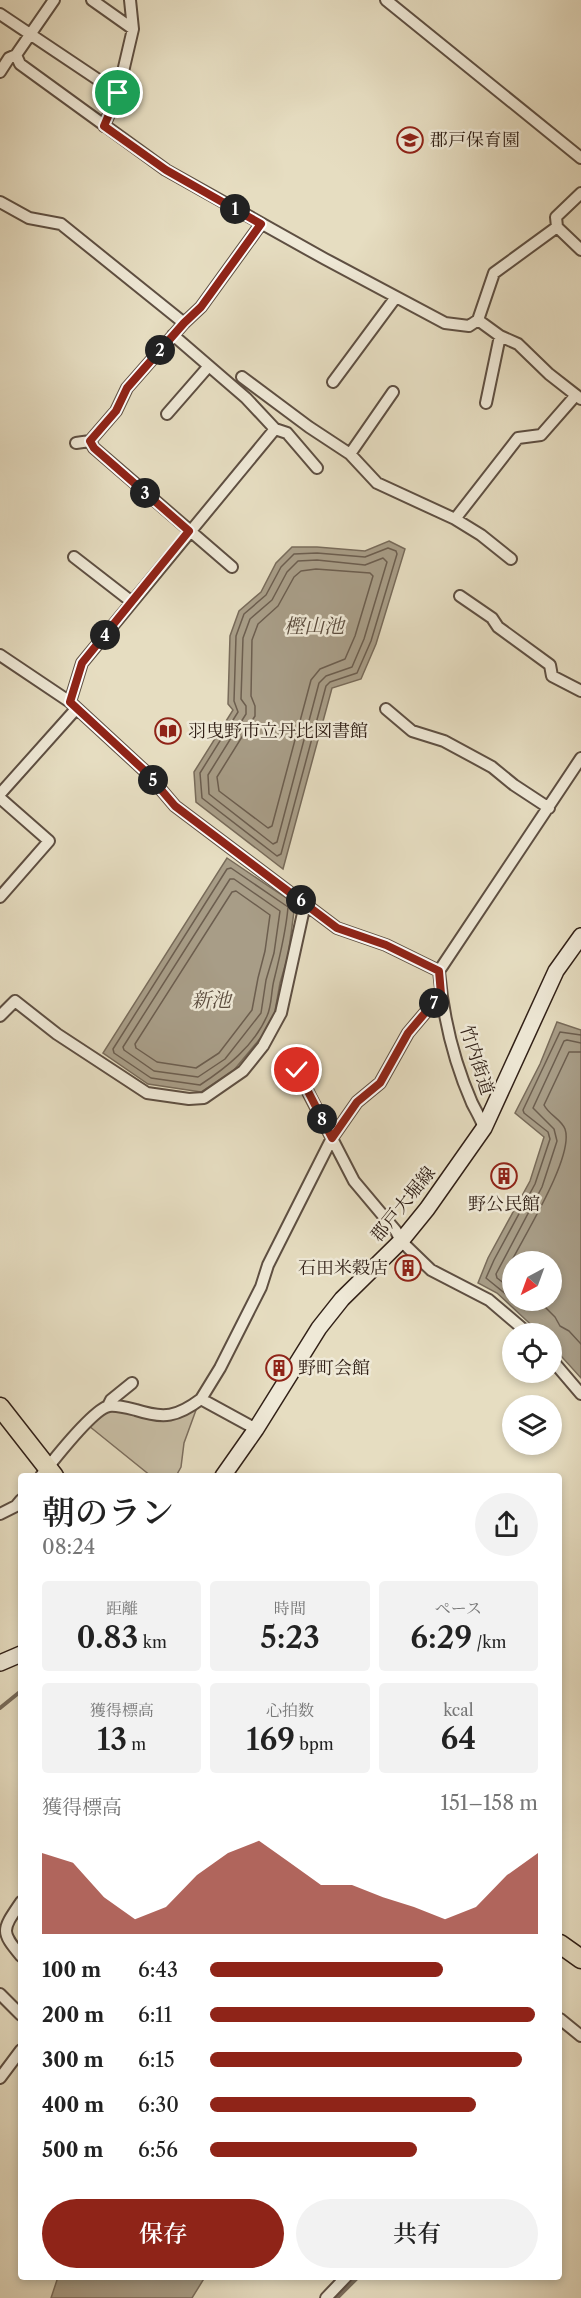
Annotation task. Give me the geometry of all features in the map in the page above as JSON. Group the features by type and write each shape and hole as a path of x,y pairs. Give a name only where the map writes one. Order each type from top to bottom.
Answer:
{"main road":[{"name":"郡戸大堀線","path":"225,1473 256,1429 319,1328 342,1299 401,1241 427,1209 484,1128 556,970 581,936"},
{"path":"0,1407 47,1473"},
{"path":"0,1663 18,1655"},
{"path":"562,1945 581,1959"}],"street":[{"path":"0,72 9,58 16,55 54,0"},
{"path":"92,0 134,29"},
{"path":"104,126 118,93 134,29 130,0"},
{"path":"386,0 581,158"},
{"path":"0,14 118,93"},
{"path":"16,55 20,64 166,170 445,323 469,326 478,320 494,273 557,227"},
{"path":"581,193 556,217 557,227 581,250"},
{"path":"0,202 30,218 61,224 184,323"},
{"path":"76,443 90,441 116,411 127,388 201,307 261,224"},
{"path":"333,382 396,297"},
{"path":"455,519 518,438 541,435 578,397 518,344 500,336 478,320"},
{"path":"173,335 246,398 275,429 287,434 317,468"},
{"path":"486,403 500,336"},
{"path":"167,414 208,367"},
{"path":"242,377 309,427 350,454 377,483 455,519 481,535 512,559"},
{"path":"350,454 393,392"},
{"path":"0,897 49,841 0,796 73,705 82,663 275,429"},
{"path":"90,441 94,448 232,567"},
{"path":"74,557 132,602"},
{"path":"460,596 492,618 498,627 550,664 552,676 581,691"},
{"path":"0,656 73,705 146,772 175,806 337,928 386,945 439,971 581,758"},
{"path":"386,709 412,730 444,741 492,767 549,808"},
{"path":"0,1016 15,1001 57,1034 147,1093 189,1099 204,1098 243,1071 263,1046 281,1013 305,904"},
{"name":"竹内街道","path":"439,971 441,994 455,1058 484,1128"},
{"path":"108,1406 127,1408 156,1416 168,1416 191,1407 201,1399 220,1368 261,1287 268,1265 332,1138 357,1102 380,1083 408,1033 441,994"},
{"path":"293,1063 354,1181 396,1231 401,1241 431,1270 489,1300 516,1323"},
{"path":"562,1372 581,1394"},
{"path":"47,1473 92,1416 108,1406 111,1400 132,1383"},
{"path":"201,1399 256,1429"},
{"path":"1,1515 18,1504"},
{"path":"18,1906 2,1930 1,1936 18,1953"},
{"path":"0,1994 18,2012"},
{"path":"562,2021 581,2036"},
{"path":"0,2078 18,2054"},
{"path":"326,2298 343,2280"}],"shaded area":[{"path":"193,1407 196,1410 184,1443 181,1467 178,1473 147,1473 89,1426 99,1415 112,1411 129,1411 141,1415"}],"water":[{"name":"樫山池","path":"389,541 405,549 376,644 361,679 332,688 283,869 196,802 194,772 233,710 228,704 230,636 239,611 261,592 276,563 292,547 365,551"},
{"name":"新池","path":"227,858 295,904 288,956 274,1017 263,1035 234,1070 201,1092 148,1084 103,1053"},
{"path":"557,1022 581,1030 581,1378 562,1357 562,1323 529,1323 516,1311 562,1311 562,1251 502,1251 502,1298 478,1283 488,1258 530,1181 544,1137 515,1113 540,1064"},
{"path":"57,2280 203,2280 192,2298 51,2298"}],"waterway":[{"path":"0,1708 18,1693"},
{"path":"337,2298 355,2280"}],"place":[{"name":"郡戸保育園","path":"410,140"},
{"name":"羽曳野市立丹比図書館","path":"168,731"},
{"name":"野公民館","path":"504,1176"},
{"name":"石田米穀店","path":"408,1268"},
{"name":"野町会館","path":"279,1368"}],"route":[{"path":"118,93 104,126 166,170 261,224 201,307 127,388 116,411 90,441 94,448 189,531 82,663 70,702 146,772 175,806 337,928 386,945 439,971 441,994 408,1033 380,1083 357,1102 332,1138 297,1070"}]}
